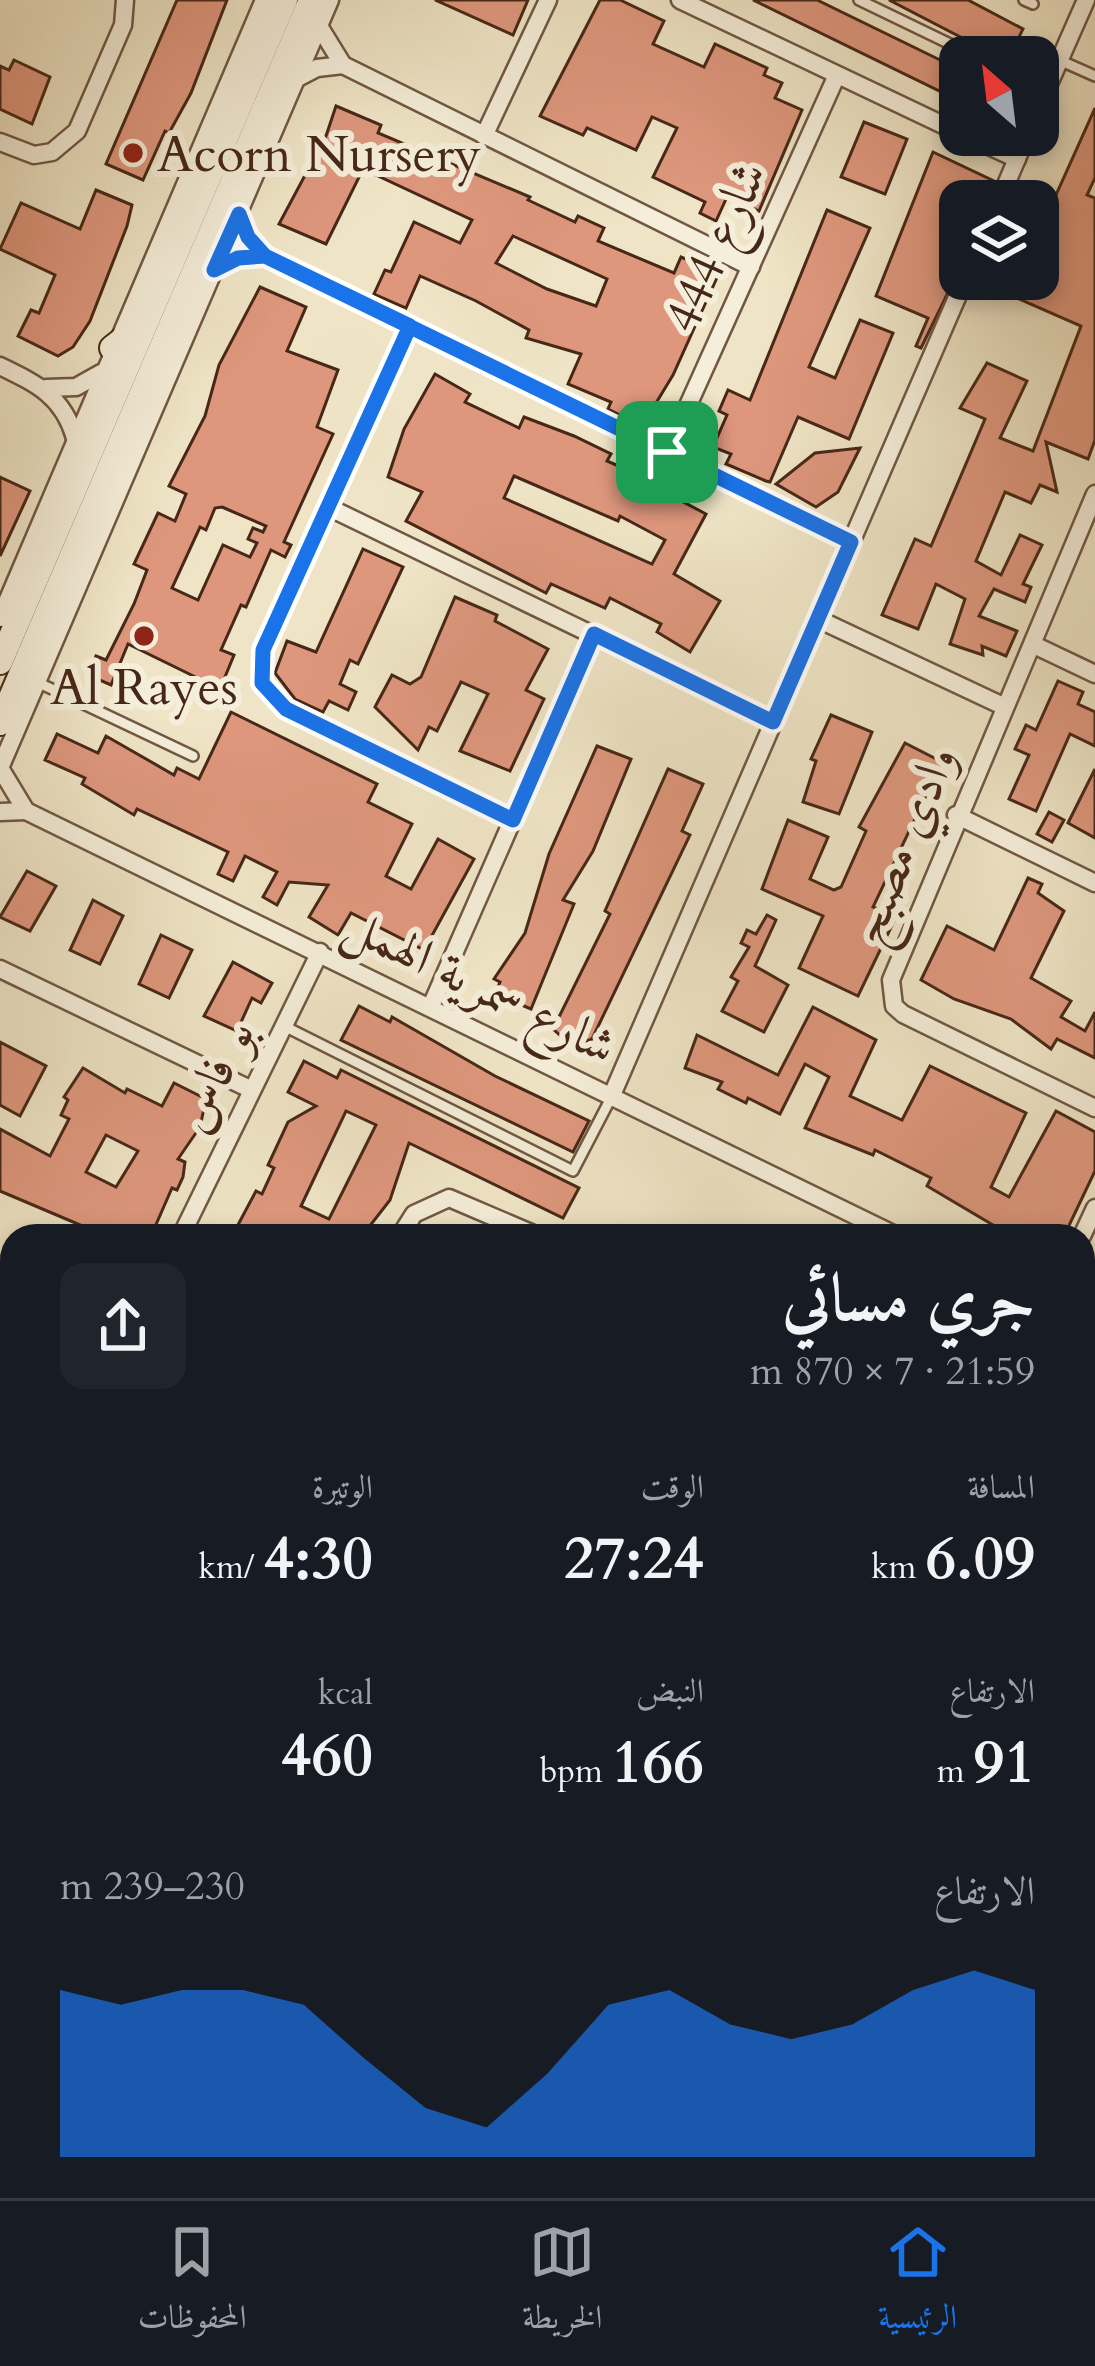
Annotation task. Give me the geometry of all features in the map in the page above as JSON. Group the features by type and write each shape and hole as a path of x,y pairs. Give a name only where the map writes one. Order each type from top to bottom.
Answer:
{"street":[{"path":"0,142 34,155 66,144 77,131 123,25 125,0"},
{"path":"0,618 264,0"},
{"path":"0,662 285,0"},
{"path":"0,723 311,0"},
{"path":"26,811 0,768 330,0"},
{"path":"484,136 548,0"},
{"path":"680,0 939,123"},
{"path":"1059,60 1086,0"},
{"path":"319,26 343,65 751,267"},
{"path":"294,80 317,68 343,65"},
{"name":"شارع 444","path":"667,452 837,75"},
{"path":"254,181 256,123"},
{"path":"1011,156 1017,159"},
{"path":"1008,180 1018,156"},
{"path":"239,214 248,237 265,256 851,542"},
{"path":"214,270 238,258 265,256"},
{"path":"612,1094 956,300"},
{"path":"46,388 76,386 146,322"},
{"path":"410,326 263,650 262,683 286,709 513,820"},
{"path":"0,366 46,388 65,411 75,438"},
{"name":"وادي مصبح","path":"1095,494 1034,645 956,815 891,980 895,1006 1095,1108"},
{"path":"328,507 773,722"},
{"name":"وادي مصبح","path":"820,620 1003,706"},
{"path":"431,1006 594,634"},
{"path":"1034,645 1095,674"},
{"name":"شارع سمرية الهمل","path":"0,812 26,811 873,1224"},
{"path":"956,815 1095,883"},
{"name":"بو فاس","path":"187,1224 320,952"},
{"path":"0,969 252,1090"},
{"path":"408,1224 414,1214 449,1198 510,1224"}],"lane":[{"path":"860,0 939,38"},
{"path":"1059,60 1095,76"},
{"path":"37,682 193,756"},
{"path":"284,1026 573,1171 612,1094"}],"building":[{"path":"177,0 227,0 191,93 169,133 165,131 143,180 106,164"},
{"path":"435,0 528,0 513,35"},
{"path":"600,0 620,0 664,21 653,44 704,67 715,44 767,68 764,75 782,83 775,98 802,110 759,211 727,197 716,221 700,213 705,202 653,177 677,128 652,117 636,150 587,128 583,135 540,116"},
{"path":"753,0 817,0 936,58 939,91"},
{"path":"889,0 968,0 1023,29 1020,36 958,36"},
{"path":"14,60 50,77 32,124 0,109 0,66 9,70"},
{"path":"336,106 381,125 378,133 530,197 528,200 575,222 578,216 604,228 598,241 674,273 681,257 719,273 673,375 642,426 608,409 611,402 568,384 581,354 526,338 529,330 476,301 420,276 406,308 374,294 385,270 391,272 414,222 460,243 472,220 363,169 326,244 279,224 326,136","holes":["513,236 607,279 596,306 547,289 496,263"]},
{"path":"1095,108 1095,178 1087,195 1095,198 1095,440 1088,459 1046,442 1057,492 1040,485 1031,503 1005,492 976,561 1001,575 1020,535 1042,545 1023,584 1031,587 1025,602 994,589 979,616 1017,631 1006,656 982,646 983,655 950,644 965,599 936,584 918,629 882,615 915,539 931,546 985,419 960,408 987,363 1027,381 1000,438 1033,451 1081,326 1021,300 1059,300 1059,188"},
{"path":"864,122 907,139 885,194 841,177"},
{"path":"933,152 992,180 939,180 939,300 944,300 921,348 916,346 928,318 876,296"},
{"path":"96,190 132,205 90,321 73,347 58,356 18,336 31,310 39,313 55,275 0,249 21,203 80,229"},
{"path":"827,210 870,228 809,367 835,378 860,320 893,333 849,439 798,417 770,482 726,464 731,454 713,447 727,415 719,411 728,390 750,400"},
{"path":"260,287 306,307 287,351 338,370 317,427 333,434 284,542 291,545 285,557 271,550 221,650 234,655 220,689 128,644 111,685 88,675 96,656 106,660 134,604 147,570 134,564 158,513 175,521 186,494 169,486 205,416 219,365","holes":["215,508 266,526 263,532 253,528 248,539 257,543 250,557 223,545 198,600 172,588 200,527 206,530"]},
{"path":"435,374 470,394 465,402 519,428 524,417 574,436 611,454 607,461 677,491 674,497 706,514 674,574 720,601 690,652 657,632 661,624 610,598 605,608 551,584 546,593 406,521 422,492 388,477 404,429","holes":["514,476 618,521 620,516 665,540 652,564 504,498"]},
{"path":"860,448 838,492 816,507 776,484 815,453"},
{"path":"0,477 30,491 0,556"},
{"path":"363,549 403,567 358,664 350,660 340,684 356,692 348,710 329,701 323,712 295,699 275,673 287,641 316,652"},
{"path":"455,597 497,615 495,621 548,649 526,690 544,699 510,771 460,751 488,694 461,682 437,731 429,727 418,750 375,707 392,675 410,684 421,677"},
{"path":"1058,681 1083,692 1078,704 1095,712 1095,746 1070,734 1036,811 1009,799 1029,755 1015,749 1026,725 1036,730"},
{"path":"231,712 377,784 368,802 412,824 386,876 411,889 438,839 474,859 424,950 351,913 338,935 309,917 328,885 289,882 277,905 263,897 277,872 245,856 233,881 218,874 228,852 137,809 134,815 82,784 85,778 45,760 57,734 98,753 106,736 174,775 177,768 199,779"},
{"path":"831,715 872,732 839,814 803,802 816,761 811,759"},
{"path":"905,743 942,762 873,907 896,917 858,996 799,968 823,916 762,889 788,820 828,837 810,879 834,890 841,887 866,831 859,827"},
{"path":"597,746 631,759 593,851 563,900 574,904 531,1009 495,994 500,982 494,979 525,933 549,854"},
{"path":"668,769 703,784 682,831 690,835 592,1039 573,1047 553,1029 610,914 605,911"},
{"path":"1095,769 1095,838 1068,823"},
{"path":"1049,812 1064,820 1052,842 1037,834"},
{"path":"27,871 56,886 30,931 0,917"},
{"path":"1028,878 1042,884 1038,893 1064,911 1031,978 1071,1001 1061,1017 1085,1031 1095,1012 1095,1058 1057,1039 1051,1049 1011,1019 954,999 921,980 947,926 994,950"},
{"path":"93,900 123,916 100,964 70,950"},
{"path":"767,915 776,920 755,966 788,985 764,1032 722,1011 738,981 731,977 749,947 741,943 747,930 756,934"},
{"path":"161,935 192,950 169,998 139,984"},
{"path":"233,962 272,983 261,1003 252,998 237,1031 204,1016"},
{"path":"359,1006 390,1022 392,1017 495,1076 589,1121 573,1152 341,1040"},
{"path":"813,1007 876,1040 850,1096 902,1120 930,1066 1026,1113 991,1187 1009,1197 1056,1111 1095,1132 1095,1171 1070,1224 991,1224 927,1186 931,1178 875,1150 873,1155 805,1128 829,1077 805,1064 780,1114 748,1098 746,1103 718,1089 722,1082 685,1068 697,1035 778,1075"},
{"path":"0,1042 46,1066 20,1116 0,1105"},
{"path":"304,1061 337,1078 341,1070 579,1188 563,1218 409,1143 390,1200 371,1224 238,1224 256,1191 262,1194 274,1168 268,1165 288,1122 316,1106 288,1092","holes":["346,1111 376,1125 329,1219 301,1206"]},
{"path":"83,1068 125,1093 127,1089 162,1106 174,1083 206,1099 200,1127 178,1159 185,1162 183,1177 177,1190 172,1188 156,1224 78,1224 0,1191 0,1129 50,1156 69,1119 61,1115 68,1100 64,1097","holes":["106,1135 138,1151 116,1187 86,1172"]}],"place":[{"name":"Acorn Nursery","path":"133,153"},
{"name":"Al Rayes","path":"144,636"}],"route":[{"path":"667,452 410,326 265,256 238,258 214,270 239,214 248,237 265,256 410,326 263,650 262,683 286,709 513,820 594,634 773,722 851,542 667,452"}]}
